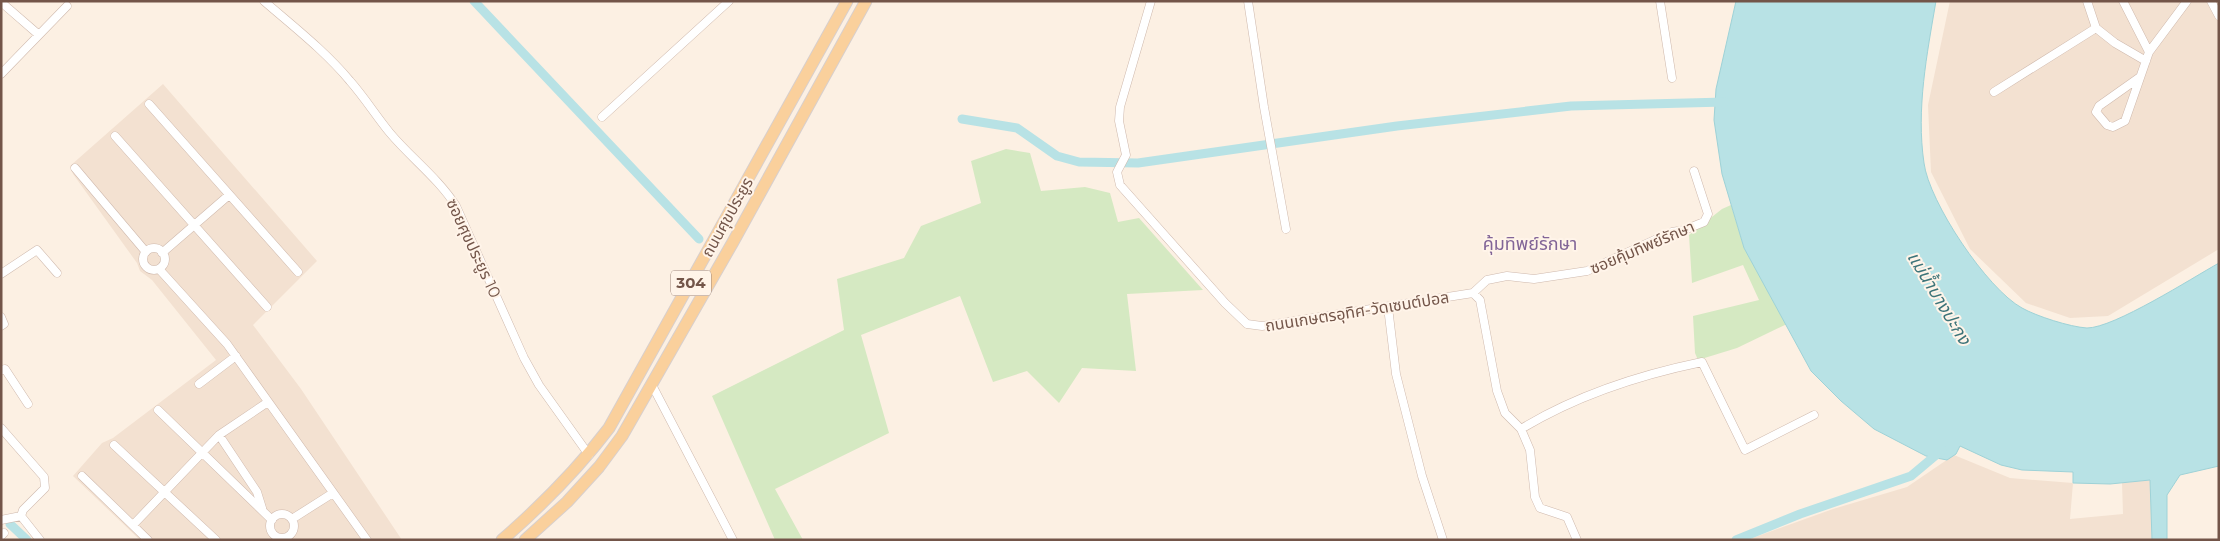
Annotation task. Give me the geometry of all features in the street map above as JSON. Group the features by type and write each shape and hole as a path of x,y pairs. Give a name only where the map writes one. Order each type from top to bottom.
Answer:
{"main road":[{"name":"ถนนศุขประยูร","path":"502,540 549,497 589,455 609,428 847,1"},
{"name":"ถนนศุขประยูร","path":"525,540 567,502 599,467 622,436 866,1"}],"street":[{"name":"ซอยศุขประยูร 10","path":"264,1 319,48 368,102 390,132 446,191 456,206 524,358 544,393 589,455"},
{"path":"602,117 729,1"},
{"name":"ถนนเกษตรอุทิศ-วัดเซนต์ปอล","path":"1151,1 1120,108 1119,121 1126,155 1117,172 1120,185 1225,303 1247,324 1262,326 1473,293 1480,300 1497,391 1505,413 1521,429 1530,450 1535,497 1540,508 1567,517 1577,540"},
{"path":"1248,1 1264,107 1286,229"},
{"path":"1660,1 1672,78"},
{"path":"2087,1 2096,28 2146,61"},
{"path":"2123,1 2149,52"},
{"path":"2140,77 2099,106 2096,112 2107,125 2113,127 2125,121 2149,52 2187,1"},
{"path":"2210,1 2219,16"},
{"path":"1,2 39,35"},
{"path":"1,74 67,6"},
{"path":"1994,92 2096,28"},
{"path":"149,104 298,272"},
{"path":"115,136 266,308"},
{"path":"75,168 146,252"},
{"name":"ซอยคุ้มทิพย์รักษา","path":"1473,293 1487,280 1507,276 1534,279 1587,271 1672,232 1684,230 1704,222 1708,214 1694,171"},
{"path":"162,253 229,194"},
{"path":"156,249 162,253 165,260 159,268 153,270 144,264 143,258 146,252 156,249"},
{"path":"1,274 37,250 57,273"},
{"path":"159,268 236,356 366,540"},
{"path":"1388,307 1396,374 1422,476 1443,540"},
{"path":"1,317 4,324 1,326"},
{"path":"199,384 236,356"},
{"path":"1521,429 1568,404 1610,386 1651,373 1702,362 1745,450 1814,415"},
{"path":"1,370 5,369 28,404"},
{"path":"652,385 733,540"},
{"path":"133,525 219,435 268,402"},
{"path":"158,410 263,509 272,520 271,537 290,538 294,527 292,519 282,514 272,520"},
{"path":"1,428 44,477 46,484 45,488 23,510 21,516"},
{"path":"219,435 257,492 263,509"},
{"path":"114,444 216,540"},
{"path":"82,476 148,540"},
{"path":"292,519 333,493"},
{"path":"1,520 21,516"},
{"path":"21,516 40,540"}],"shaded area":[{"path":"1950,1 2219,1 2219,249 2108,316 2070,318 2026,303 1970,249 1931,172 1928,105"},
{"path":"163,84 317,261 253,325 301,389 402,540 140,540 73,476 102,443 113,438 216,360 152,280 140,271 137,263 73,174 70,166"},
{"path":"1954,455 2010,478 2073,483 2070,519 2123,514 2122,483 2150,480 2152,540 1747,540 1833,509 1907,487"}],"green space":[{"path":"1006,149 1030,153 1041,191 1085,187 1110,193 1118,222 1139,218 1203,290 1127,294 1136,371 1082,368 1059,403 1027,371 993,382 960,296 861,335 889,433 775,489 803,540 775,540 712,396 844,330 837,279 904,258 921,226 981,203 971,161"},
{"path":"1731,205 1744,248 1787,324 1737,348 1698,360 1695,353 1693,316 1759,300 1743,265 1692,283 1689,235 1722,209"}],"water":[{"name":"แม่น้ำบางปะกง","path":"1736,1 1936,1 1926,61 1921,122 1924,163 1928,180 1948,221 1977,264 2008,298 2022,308 2044,318 2072,326 2087,328 2099,326 2134,311 2219,263 2219,466 2180,475 2167,495 2167,540 2152,540 2150,480 2110,484 2073,483 2073,472 2022,470 2001,465 1960,446 1956,454 1947,460 1926,456 1874,429 1841,401 1811,371 1744,248 1722,174 1714,120 1716,89"}],"waterway":[{"path":"474,1 699,239"},
{"path":"962,119 1017,128 1057,156 1079,162 1138,163 1397,126 1571,106 1725,102"},
{"path":"1736,540 1800,514 1911,476 1942,450"},
{"path":"10,524 27,540"}],"district":[{"name":"คุ้มทิพย์รักษา","path":"1530,244"}]}
